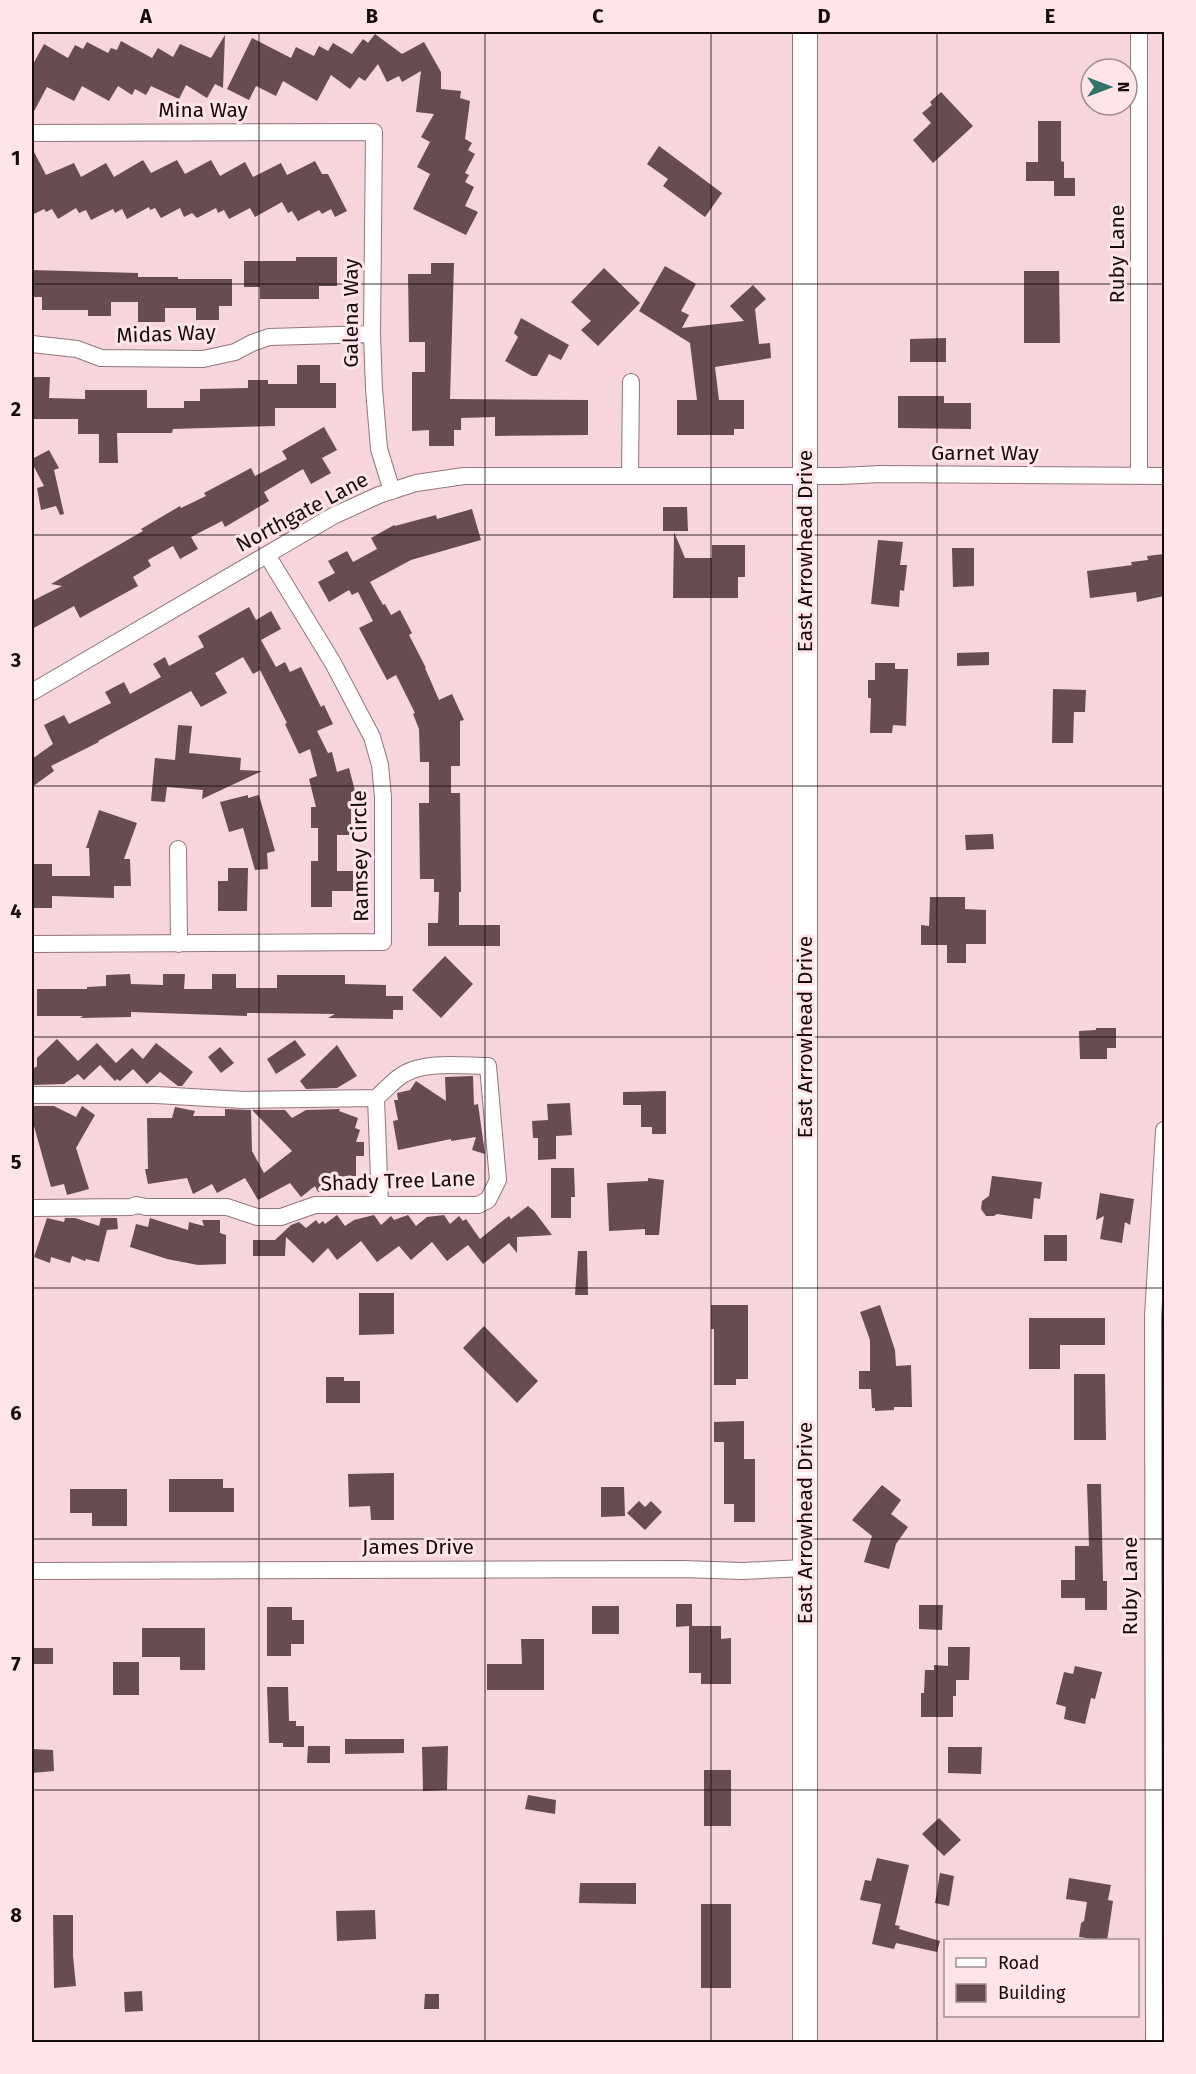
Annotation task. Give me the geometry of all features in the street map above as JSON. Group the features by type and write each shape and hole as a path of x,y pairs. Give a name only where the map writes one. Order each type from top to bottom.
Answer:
{"street":[{"name":"East Arrowhead Drive","path":"805,32 805,2043"},
{"name":"Ruby Lane","path":"1139,32 1139,476"},
{"name":"Mina Way","path":"32,133 374,132"},
{"name":"Galena Way","path":"374,132 372,334 379,449 392,491"},
{"name":"Midas Way","path":"32,344 77,349 101,358 203,359 235,352 269,337 372,334"},
{"path":"630,475 631,381"},
{"name":"Garnet Way","path":"805,476 880,474 1164,476"},
{"name":"Northgate Lane","path":"32,692 333,516 379,495 416,483 464,476 805,476"},
{"name":"Ramsey Circle","path":"32,944 383,942 383,797 380,765 372,737 333,663 267,555"},
{"path":"178,849 179,944"},
{"name":"Shady Tree Lane","path":"32,1208 131,1207 136,1205 227,1207 257,1216 281,1216 315,1205 478,1205 488,1200 498,1180 488,1066 422,1066 393,1081 376,1098"},
{"path":"32,1095 156,1095 244,1100 376,1098 380,1205"},
{"name":"Ruby Lane","path":"1154,2043 1153,1317 1164,1130"},
{"name":"James Drive","path":"32,1571 682,1569 743,1571 805,1568"}],"building":[{"path":"375,34 402,54 424,42 441,72 441,89 461,91 460,98 470,101 465,139 472,143 468,150 475,154 465,173 469,175 465,182 474,187 465,206 478,212 466,235 413,209 430,174 417,167 430,142 421,137 434,114 416,112 421,71 402,82 399,76 387,82 378,64 365,81 359,77 350,89 331,75 317,101 283,81 276,96 256,86 249,100 227,89 252,38 291,58 296,47 314,56 319,46 328,51 333,43 352,54 363,39 368,43"},
{"path":"225,35 223,88 215,84 207,98 186,85 179,99 151,86 146,95 135,89 132,95 118,86 109,101 82,86 74,101 47,87 32,115 32,66 44,44 68,58 75,45 83,49 87,42 108,53 111,48 117,50 121,41 152,58 158,48 173,57 180,44 211,58"},
{"path":"941,92 973,126 933,163 913,140 931,123 922,113 932,105 930,102"},
{"path":"1038,121 1061,121 1061,161 1064,162 1064,178 1075,178 1075,196 1054,196 1054,181 1026,181 1026,162 1038,162"},
{"path":"659,146 722,193 705,217 663,186 668,179 647,164"},
{"path":"32,148 46,175 74,163 81,177 106,163 114,177 143,160 151,173 177,160 185,174 211,160 220,176 245,162 253,177 281,163 287,175 315,161 322,174 328,174 347,211 335,217 331,209 322,214 319,210 298,221 292,211 288,213 282,202 255,217 250,208 229,219 224,210 218,213 216,208 197,218 192,213 184,217 180,208 161,218 155,208 150,210 149,207 127,219 122,209 115,213 113,209 91,220 86,210 79,213 76,208 58,219 52,209 46,212 44,209 32,215"},
{"path":"296,257 337,257 337,286 319,286 319,299 260,299 260,287 244,287 244,261 296,261"},
{"path":"431,263 454,263 450,399 588,400 588,435 495,436 495,417 461,418 461,430 454,430 454,446 429,446 429,430 412,431 412,372 425,372 425,342 409,342 408,274 431,274"},
{"path":"665,266 696,284 681,311 689,315 682,328 744,321 730,306 753,285 766,299 755,309 759,344 770,343 771,358 715,367 719,400 744,400 744,429 734,429 734,435 677,435 677,400 697,400 690,343 639,311"},
{"path":"604,268 640,303 598,346 581,330 591,321 571,302"},
{"path":"32,270 138,273 138,277 178,277 178,279 232,279 232,306 219,306 219,320 196,320 196,308 165,308 165,322 138,322 138,302 111,302 111,316 88,316 88,310 42,310 42,297 32,297"},
{"path":"1024,271 1059,271 1060,343 1024,343"},
{"path":"521,318 569,345 561,360 549,354 537,376 532,376 505,361 518,337 514,333"},
{"path":"946,338 946,362 910,362 910,339"},
{"path":"297,365 320,365 320,383 336,383 336,408 275,408 275,426 173,429 172,433 117,433 118,463 99,463 99,434 78,434 78,419 32,419 32,377 50,377 49,398 85,399 85,390 147,390 147,408 184,408 184,401 200,401 200,389 248,388 248,380 268,380 268,384 297,384"},
{"path":"898,396 944,396 944,403 971,403 971,429 898,428"},
{"path":"324,427 337,450 322,458 331,473 311,484 303,469 264,492 269,501 225,527 222,521 191,537 198,549 180,559 173,546 148,560 151,566 133,577 138,586 80,618 74,606 32,629 32,601 62,586 51,584 143,531 141,529 180,506 181,508 206,496 204,493 251,468 255,476 287,459 282,451"},
{"path":"49,450 59,468 54,470 64,514 60,515 56,506 41,510 37,488 44,486 32,463 32,459"},
{"path":"663,507 687,507 688,531 663,531"},
{"path":"472,509 481,540 411,560 370,582 391,615 400,610 412,633 409,635 439,700 452,694 464,720 460,721 460,766 451,766 451,793 460,793 459,925 500,925 500,946 428,946 428,923 438,923 439,892 434,892 434,879 420,879 419,803 429,803 429,762 420,762 419,729 413,714 415,713 396,675 387,680 359,628 373,621 358,592 352,595 349,590 329,602 318,582 335,573 328,561 347,551 353,562 377,549 371,538 394,525 436,515 437,519"},
{"path":"674,532 685,558 712,558 712,545 745,545 745,577 738,577 738,598 673,598"},
{"path":"878,540 903,542 900,565 907,565 904,591 900,590 899,607 871,604"},
{"path":"952,548 974,548 974,586 953,587"},
{"path":"1164,554 1164,596 1137,602 1136,592 1090,598 1087,571 1132,565 1131,562 1148,560 1147,556"},
{"path":"249,607 256,620 271,611 281,629 261,640 276,667 285,662 290,672 301,667 321,707 324,705 333,724 317,731 328,753 332,752 337,772 349,768 355,791 351,792 351,835 337,835 337,871 353,871 353,891 332,891 332,907 311,907 311,861 318,861 318,828 311,828 311,807 316,807 309,779 317,776 310,749 299,754 285,724 287,723 260,670 253,674 243,657 215,673 227,693 201,707 191,691 51,766 54,771 32,787 32,759 53,744 44,725 64,715 69,724 111,703 105,692 124,682 130,694 161,677 153,664 165,657 169,666 204,647 198,636"},
{"path":"989,652 989,665 957,666 957,653"},
{"path":"875,663 895,663 895,669 908,669 906,726 893,725 892,733 870,733 871,698 868,698 868,680 875,680"},
{"path":"1053,689 1086,690 1085,712 1074,712 1073,743 1052,743"},
{"path":"178,725 192,726 189,753 241,758 240,770 262,771 202,799 203,790 167,787 165,802 151,801 155,758 175,760"},
{"path":"248,795 248,798 259,795 275,851 267,853 268,869 255,870 243,828 229,832 220,802"},
{"path":"99,810 137,823 124,859 130,859 131,886 114,886 114,898 52,896 52,908 32,908 32,864 52,864 52,876 90,876 89,848 86,848"},
{"path":"993,834 994,849 966,850 965,835"},
{"path":"228,868 248,868 247,911 218,911 218,881 228,881"},
{"path":"930,897 965,897 965,909 986,910 986,944 966,944 966,963 947,963 947,945 921,945 921,925 929,926"},
{"path":"445,956 473,984 441,1018 412,990"},
{"path":"130,974 131,984 163,985 163,974 185,974 184,989 212,989 212,974 236,974 236,988 277,988 277,975 345,975 345,984 386,985 386,996 403,996 403,1010 393,1010 393,1019 328,1018 335,1014 247,1013 247,1016 131,1012 131,1017 37,1016 37,989 87,989 87,987 106,986 106,975"},
{"path":"1096,1028 1116,1028 1116,1048 1107,1048 1107,1059 1080,1059 1079,1031 1096,1030"},
{"path":"57,1039 78,1061 97,1043 116,1063 132,1048 143,1059 156,1043 193,1072 182,1086 178,1086 160,1072 147,1084 133,1069 120,1081 117,1079 115,1081 100,1065 84,1080 78,1074 64,1084 32,1085 32,1070 37,1066 37,1058"},
{"path":"295,1040 306,1055 276,1074 267,1059"},
{"path":"337,1045 357,1076 337,1088 306,1089 300,1081"},
{"path":"220,1047 234,1063 221,1073 208,1057"},
{"path":"473,1076 474,1105 478,1104 485,1154 472,1150 476,1137 451,1141 451,1139 398,1150 393,1121 398,1120 394,1100 398,1100 397,1093 410,1090 416,1081 446,1101 445,1077"},
{"path":"666,1091 666,1134 652,1134 652,1127 641,1127 641,1105 623,1105 623,1092"},
{"path":"570,1103 572,1135 556,1136 556,1159 538,1160 538,1138 533,1138 532,1121 548,1120 547,1104"},
{"path":"32,1106 54,1106 76,1117 82,1106 95,1115 76,1148 89,1189 67,1195 64,1184 51,1187 32,1119"},
{"path":"175,1107 195,1111 193,1116 225,1116 225,1109 251,1110 252,1151 264,1173 292,1151 252,1110 285,1110 292,1118 306,1110 340,1109 339,1111 358,1118 355,1128 360,1130 356,1142 364,1142 364,1156 356,1156 356,1176 326,1177 330,1188 318,1192 315,1186 301,1197 290,1183 258,1200 245,1178 217,1193 212,1184 193,1194 187,1178 148,1184 145,1169 148,1169 147,1118 172,1118"},
{"path":"551,1168 574,1168 575,1197 571,1197 571,1218 551,1218"},
{"path":"992,1176 1042,1182 1040,1199 1034,1198 1032,1219 997,1214 986,1216 981,1209 982,1201 989,1196"},
{"path":"648,1178 664,1180 659,1235 645,1235 645,1229 609,1231 607,1183 648,1181"},
{"path":"1100,1193 1134,1199 1130,1225 1125,1222 1122,1243 1100,1239 1104,1216 1096,1220"},
{"path":"528,1206 552,1235 517,1237 517,1253 509,1243 483,1264 468,1245 447,1261 432,1242 411,1260 399,1246 377,1262 361,1241 337,1260 328,1248 313,1263 286,1237 285,1256 253,1256 253,1240 275,1240 291,1225 299,1222 306,1228 316,1220 319,1224 323,1221 325,1224 337,1215 345,1226 354,1220 374,1215 381,1225 391,1216 394,1220 408,1215 416,1226 427,1217 444,1215 450,1224 459,1216 463,1221 466,1219 480,1239 509,1216 511,1219"},
{"path":"47,1218 64,1222 65,1218 75,1218 99,1226 101,1218 117,1218 118,1229 107,1230 99,1262 86,1259 85,1261 72,1256 70,1263 51,1257 50,1263 34,1257"},
{"path":"150,1218 188,1230 189,1222 204,1226 202,1220 220,1220 220,1233 226,1235 226,1264 198,1265 167,1259 130,1247 136,1224 148,1227"},
{"path":"1044,1235 1067,1235 1067,1261 1044,1261"},
{"path":"578,1251 587,1251 588,1295 575,1295"},
{"path":"359,1293 394,1293 394,1334 359,1335"},
{"path":"711,1305 748,1305 748,1379 736,1379 736,1385 714,1385 714,1329 711,1329"},
{"path":"880,1305 895,1350 896,1366 911,1365 912,1407 894,1407 894,1410 875,1411 875,1408 872,1408 871,1389 859,1389 859,1371 870,1371 870,1340 860,1312"},
{"path":"1029,1318 1105,1318 1105,1345 1060,1345 1060,1369 1029,1369"},
{"path":"484,1326 538,1381 517,1403 463,1348"},
{"path":"1074,1374 1105,1374 1106,1440 1074,1440"},
{"path":"326,1377 344,1377 344,1381 360,1381 360,1403 326,1403"},
{"path":"744,1421 744,1459 755,1459 755,1522 734,1522 734,1504 724,1504 724,1442 714,1442 714,1422"},
{"path":"394,1473 394,1520 371,1520 370,1506 349,1507 348,1474"},
{"path":"169,1479 223,1479 223,1488 234,1488 234,1512 169,1512"},
{"path":"1087,1484 1101,1484 1103,1581 1107,1581 1107,1610 1085,1610 1085,1598 1061,1598 1061,1580 1075,1580 1075,1546 1089,1546"},
{"path":"882,1485 901,1500 891,1514 908,1527 896,1544 889,1569 864,1562 872,1536 852,1520"},
{"path":"601,1487 624,1487 625,1516 601,1517"},
{"path":"70,1489 127,1489 127,1526 92,1526 92,1513 70,1513"},
{"path":"639,1501 645,1507 651,1501 662,1512 645,1530 627,1513"},
{"path":"676,1604 692,1604 692,1626 721,1626 721,1639 731,1638 731,1684 701,1684 701,1673 689,1673 689,1626 676,1627"},
{"path":"919,1605 943,1605 942,1630 919,1629"},
{"path":"592,1606 619,1606 619,1634 592,1634"},
{"path":"267,1607 292,1607 292,1620 304,1620 304,1644 291,1644 291,1656 267,1656"},
{"path":"142,1628 205,1628 205,1670 180,1670 180,1657 142,1657"},
{"path":"521,1639 544,1639 544,1690 487,1690 487,1664 522,1664"},
{"path":"948,1647 970,1647 969,1680 956,1680 953,1717 921,1717 921,1693 924,1693 925,1670 934,1670 934,1665 948,1666"},
{"path":"32,1648 53,1648 53,1664 32,1664"},
{"path":"113,1662 139,1662 139,1695 113,1695"},
{"path":"1075,1666 1102,1672 1095,1699 1091,1698 1085,1724 1064,1719 1066,1707 1056,1704 1064,1672 1073,1674"},
{"path":"267,1687 288,1687 289,1721 296,1721 296,1726 304,1726 304,1747 283,1747 283,1743 269,1743"},
{"path":"345,1739 404,1739 404,1753 345,1754"},
{"path":"308,1746 330,1746 330,1763 307,1763"},
{"path":"448,1746 447,1790 423,1791 422,1747"},
{"path":"948,1747 982,1747 981,1774 948,1773"},
{"path":"32,1749 53,1750 54,1771 32,1773"},
{"path":"704,1770 731,1770 731,1826 704,1826"},
{"path":"528,1795 556,1800 555,1814 525,1809"},
{"path":"939,1818 961,1840 944,1856 922,1834"},
{"path":"877,1858 909,1865 895,1925 900,1926 899,1929 940,1941 937,1952 896,1943 894,1949 872,1944 881,1904 860,1900 865,1880 871,1881"},
{"path":"940,1873 954,1876 949,1906 935,1903"},
{"path":"1069,1878 1111,1885 1108,1900 1113,1901 1107,1939 1079,1937 1087,1902 1066,1899"},
{"path":"580,1883 636,1883 636,1904 579,1903"},
{"path":"701,1904 731,1904 731,1988 701,1988"},
{"path":"375,1910 376,1939 337,1941 336,1911"},
{"path":"53,1915 73,1915 76,1986 54,1988"},
{"path":"142,1991 143,2011 125,2012 124,1992"},
{"path":"425,1994 439,1994 439,2009 424,2009"}]}
